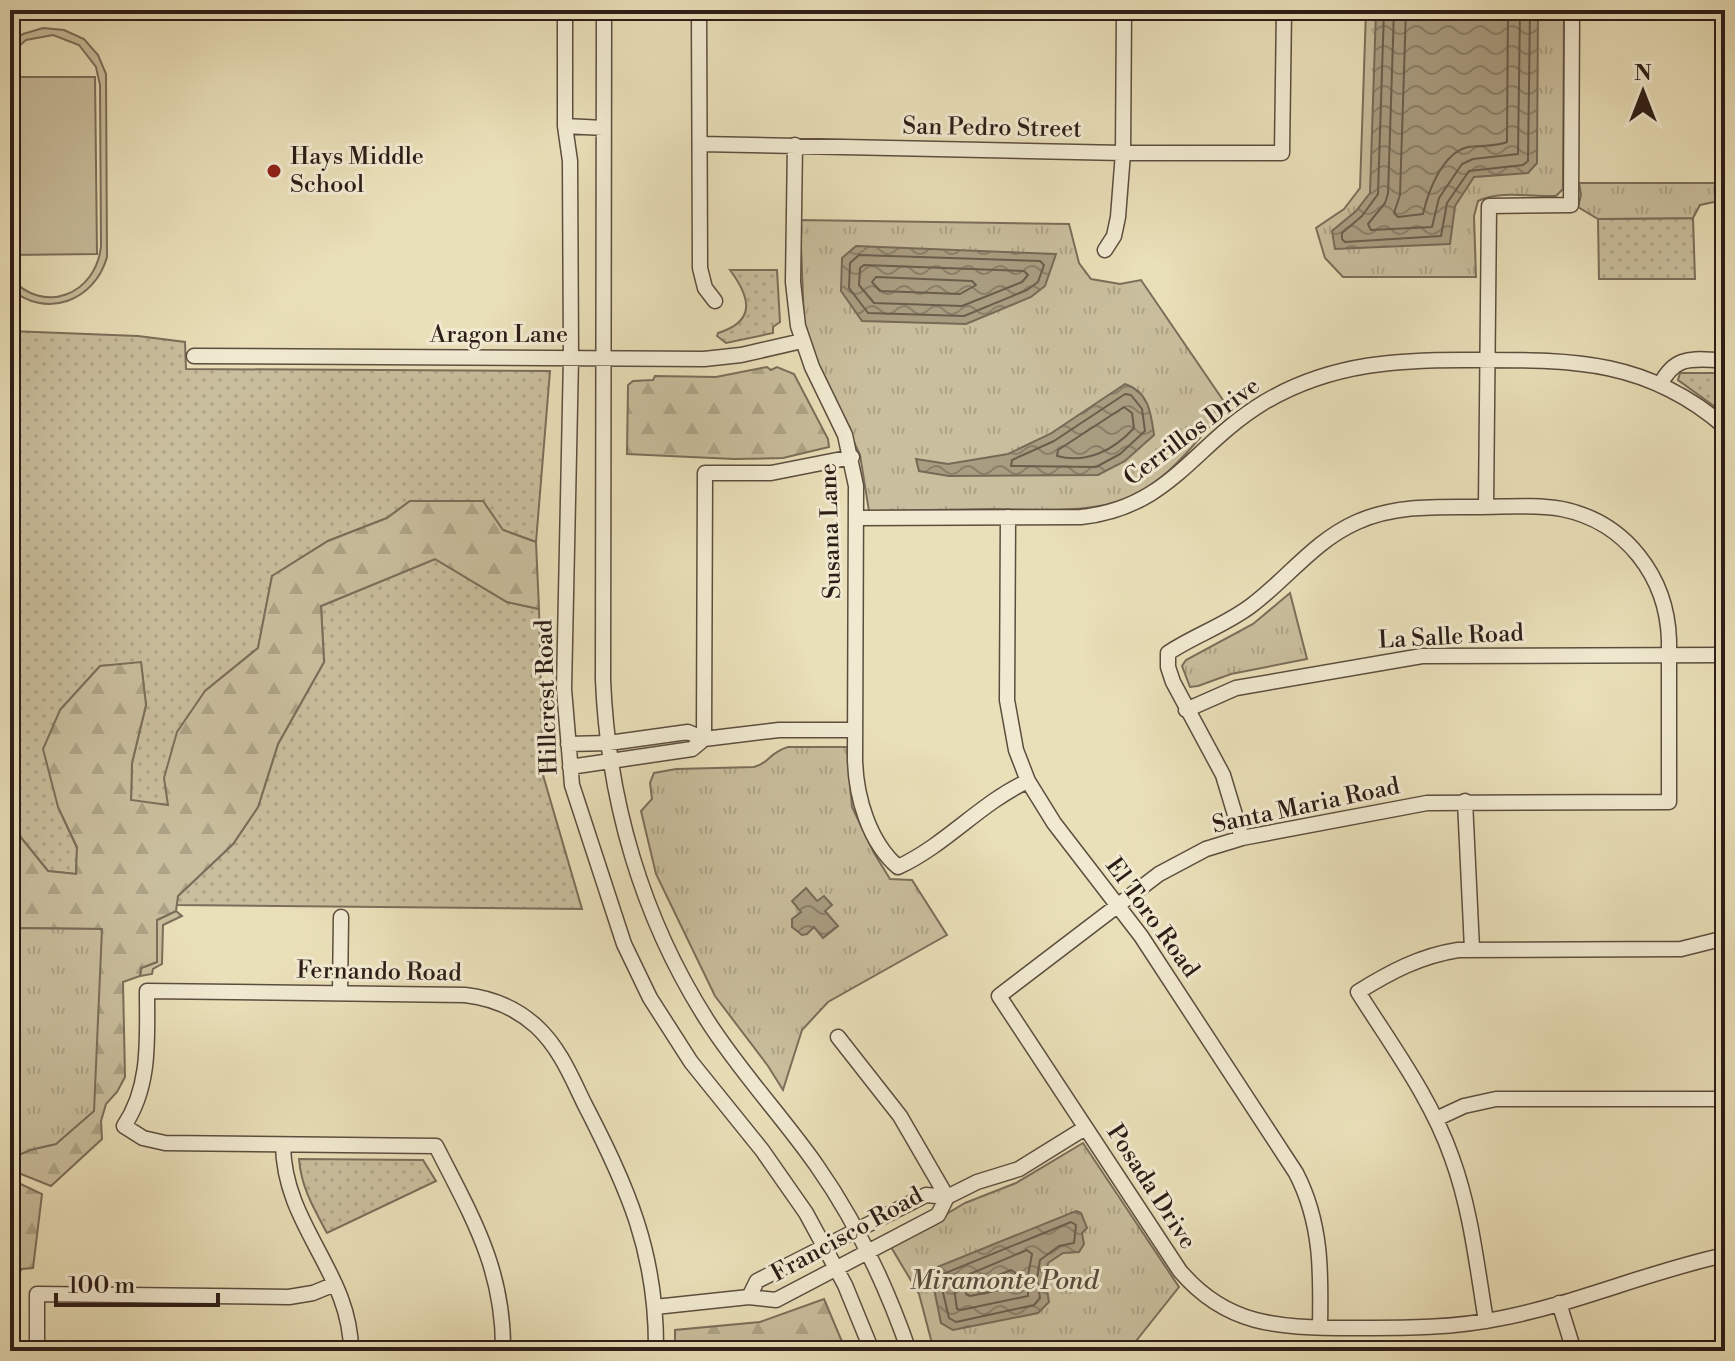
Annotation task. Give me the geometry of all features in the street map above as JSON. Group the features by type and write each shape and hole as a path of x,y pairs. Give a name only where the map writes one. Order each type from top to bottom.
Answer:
{"street":[{"name":"Hillcrest Road","path":"565,10 571,358 564,689 572,785 624,944 650,998 691,1062 786,1184 838,1269 872,1351"},
{"path":"604,10 603,680 611,762 636,871 680,973 722,1042 803,1147 858,1231 890,1298 909,1351"},
{"path":"699,10 700,268 705,288 715,301"},
{"path":"1105,250 1114,236 1118,217 1123,153 1124,10"},
{"name":"San Pedro Street","path":"700,144 1123,153 1282,153 1284,10"},
{"path":"1486,507 1489,206 1571,205 1572,10"},
{"path":"565,126 604,128"},
{"name":"Susana Lane","path":"795,145 794,297 802,341 841,424 852,457 856,486 855,774 860,801 888,859 898,867 932,847 997,797 1028,781"},
{"name":"Aragon Lane","path":"194,356 729,357 802,341"},
{"name":"Cerrillos Drive","path":"856,518 1083,517 1109,513 1134,504 1168,483 1248,412 1297,385 1367,364 1404,360 1581,362 1629,373 1660,385 1692,402 1725,427"},
{"path":"1660,385 1668,371 1680,361 1725,360"},
{"path":"570,767 692,749 704,739 705,473 782,472 852,457"},
{"path":"1242,838 1223,775 1186,710 1168,667 1168,653 1241,613 1314,549 1349,526 1374,515 1402,509 1486,507 1563,510 1600,523 1621,537 1647,566 1660,589 1667,614 1669,655"},
{"name":"El Toro Road","path":"1008,517 1007,700 1014,741 1028,781 1049,817 1147,944 1303,1186 1319,1242 1320,1327"},
{"name":"La Salle Road","path":"1186,710 1236,688 1401,658 1465,654 1725,655"},
{"name":"Santa Maria Road","path":"999,996 1117,904 1173,866 1206,849 1242,838 1409,806 1465,801 1669,802 1669,655"},
{"path":"568,744 609,743 688,732 704,739 779,730 855,730"},
{"path":"1465,801 1472,949"},
{"path":"340,993 341,917"},
{"path":"1486,1321 1464,1200 1453,1159 1415,1080 1358,992 1391,971 1444,952 1472,949 1681,949 1725,938"},
{"name":"Fernando Road","path":"283,1145 156,1142 124,1126 139,1098 145,1075 147,991 474,996 510,1008 538,1027 561,1057 623,1180 644,1240 655,1307 656,1351"},
{"name":"Posada Drive","path":"999,996 1172,1260 1198,1290 1219,1306 1255,1321 1280,1326 1419,1328 1486,1321 1725,1255"},
{"path":"838,1037 900,1116 947,1197"},
{"path":"1436,1119 1464,1106 1496,1099 1725,1099"},
{"name":"Francisco Road","path":"947,1197 938,1215 838,1269 776,1300 749,1297 757,1281 926,1195 947,1197 977,1182 1029,1164 1085,1128"},
{"path":"351,1351 347,1315 335,1284 291,1197 283,1145 436,1146 490,1259 500,1297 503,1351"},
{"path":"37,1351 37,1294 289,1297 313,1293 335,1284"},
{"path":"655,1307 749,1297"},
{"path":"1559,1303 1574,1351"}],"green space":[{"path":"1366,10 1564,10 1563,189 1556,196 1506,195 1478,201 1474,216 1476,277 1343,277 1325,258 1316,228 1344,209 1360,188"},
{"path":"43,28 64,30 84,39 98,55 106,74 107,257 92,285 80,295 53,304 24,298 10,288 10,277 37,296 52,297 79,288 97,263 101,246 100,85 96,67 79,45 53,35 26,40 10,54 10,43 23,34"},
{"path":"10,77 95,77 97,254 10,255"},
{"path":"1579,183 1718,183 1719,201 1700,205 1693,218 1598,219 1578,207 1581,195"},
{"path":"1693,218 1695,279 1599,279 1598,219"},
{"path":"800,220 1069,224 1079,263 1091,279 1120,284 1141,280 1227,406 1162,477 1135,495 1116,502 1053,510 869,511 860,455 813,353 804,323"},
{"path":"730,270 777,270 780,322 773,327 773,333 726,343 717,336 739,322 746,307 742,290"},
{"path":"10,331 138,336 185,342 186,369 550,371 536,542 445,502 410,501 387,518 328,541 272,576 258,648 205,691 168,806 131,801 132,763 146,705 141,663 100,666 60,710 58,807 77,848 76,874 48,871 10,824"},
{"path":"767,367 771,370 777,367 794,374 828,439 829,447 783,458 627,454 628,385 633,381 653,380 655,376 716,377"},
{"path":"1680,373 1725,373 1725,414 1678,380"},
{"path":"410,501 483,501 503,530 536,542 539,609 507,602 435,559 321,606 324,662 278,744 258,807 233,844 178,896 176,911 157,920 157,962 141,968 140,976 123,982 125,1077 106,1104 101,1121 102,1139 51,1186 11,1170 10,1159 29,1150 56,1144 101,929 10,928 10,824 48,871 76,874 77,847 58,807 43,749 60,710 100,666 141,662 146,705 132,763 131,800 168,805 164,778 177,732 205,691 258,648 272,576 328,541 387,518"},
{"path":"435,559 507,602 539,609 543,775 582,909 176,905 178,896 233,844 258,807 278,744 324,662 321,606"},
{"path":"1290,593 1307,659 1231,674 1190,687 1182,666 1186,660 1253,624"},
{"path":"788,747 847,747 852,807 874,853 890,879 912,880 947,935 828,1002 802,1030 783,1090 715,996 656,874 641,811 652,799 650,783 654,773 676,769 754,767"},
{"path":"176,911 182,916 163,925 162,964 153,969 152,974 140,976 141,968 157,962 157,920"},
{"path":"10,928 102,929 94,1111 56,1144 10,1159"},
{"path":"1083,1143 1179,1287 1128,1351 934,1351 919,1294 891,1247 965,1203 1016,1183"},
{"path":"299,1159 423,1160 436,1181 327,1233 305,1188"},
{"path":"10,1179 42,1194 33,1268 22,1269 10,1283"},
{"path":"824,1299 846,1351 675,1351 675,1330 760,1322"}],"water":[{"path":"1376,10 1538,10 1537,163 1528,173 1474,177 1455,206 1450,244 1335,249 1332,231 1356,211 1370,193"},
{"path":"856,246 1056,254 1045,286 1031,297 966,324 862,321 841,291 842,258"},
{"path":"1125,384 1144,398 1150,411 1154,435 1125,461 1098,475 949,476 919,471 916,459 948,464 1008,454 1050,434"},
{"path":"806,888 817,901 824,896 832,905 825,911 838,926 823,938 814,927 802,935 792,927 792,919 801,912 792,901"},
{"name":"Miramonte Pond","path":"1076,1211 1081,1213 1087,1228 1082,1233 1084,1244 1079,1252 1063,1253 1048,1263 1045,1278 1049,1302 1038,1313 953,1330 941,1323 933,1284 935,1268"}],"place":[{"name":"Hays Middle School","path":"274,171"}]}
